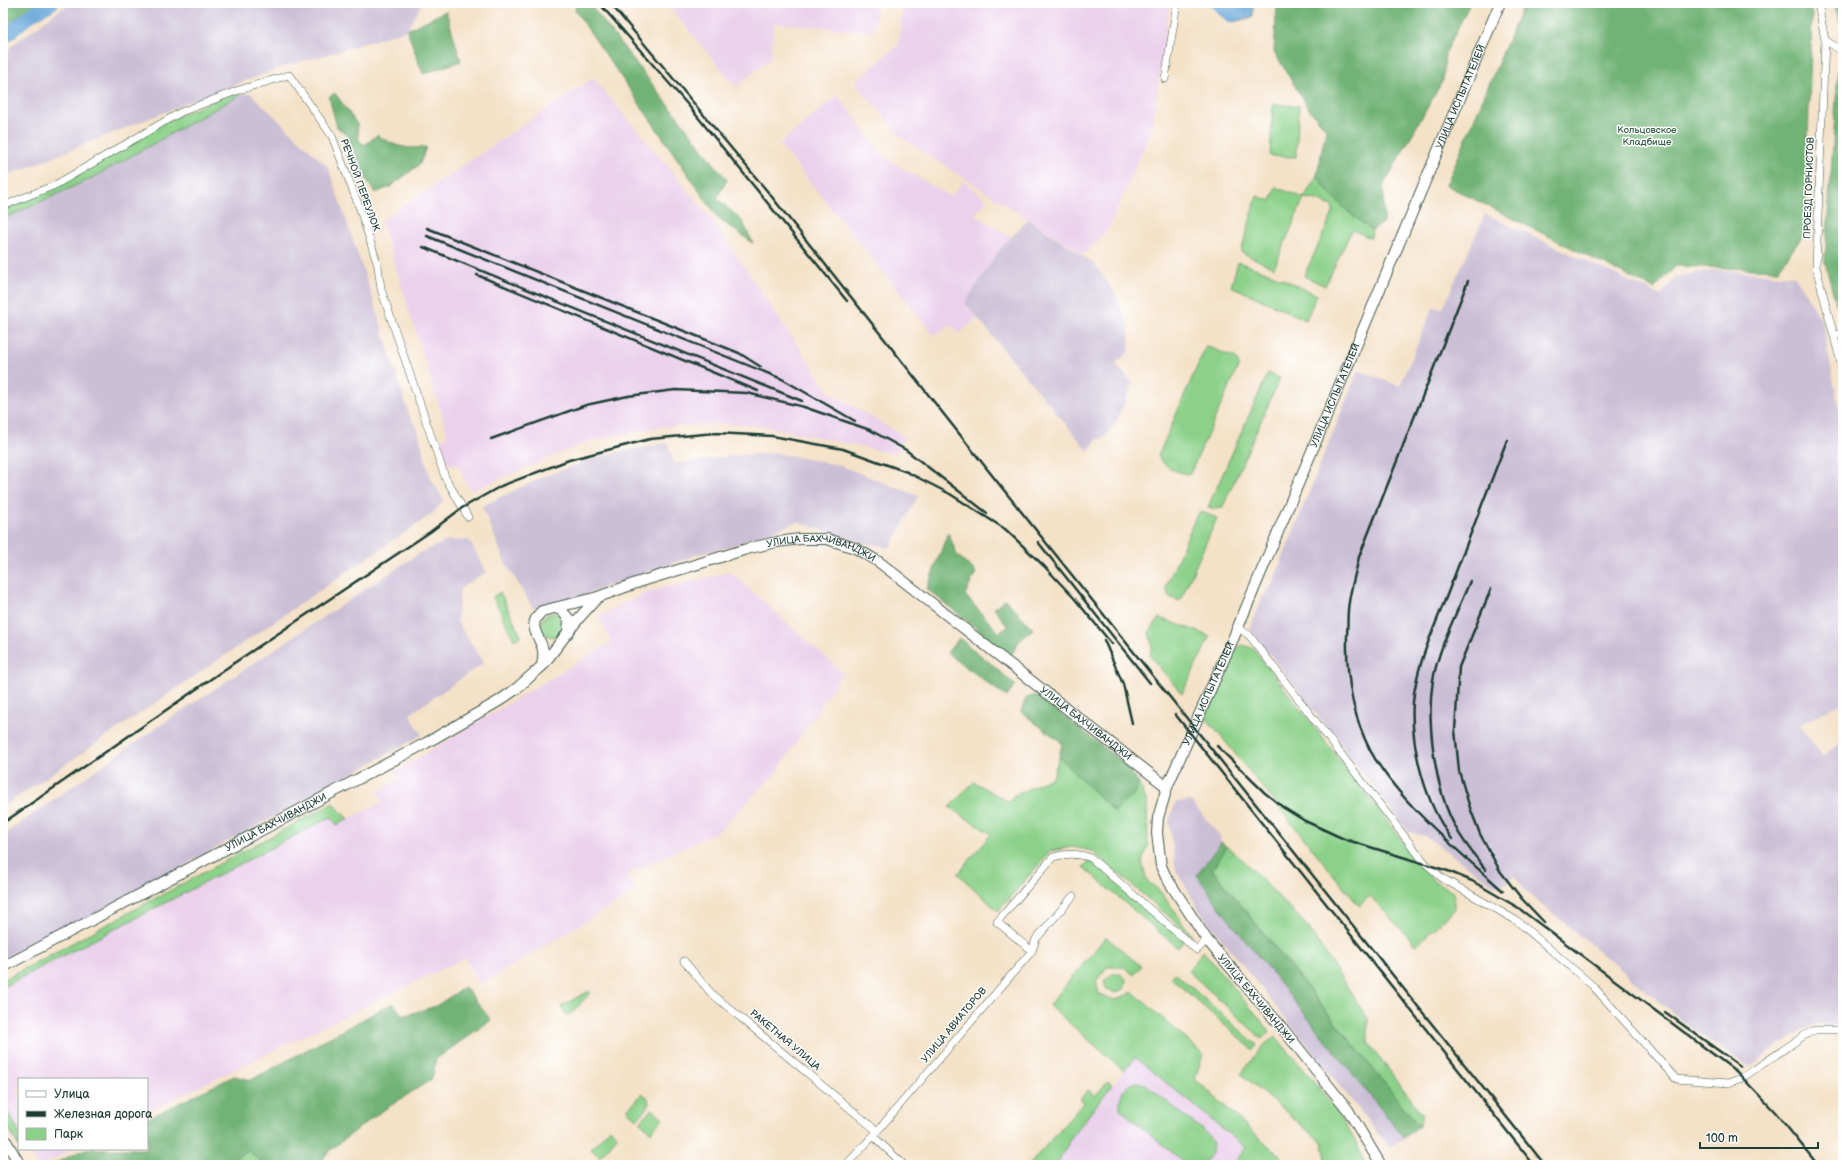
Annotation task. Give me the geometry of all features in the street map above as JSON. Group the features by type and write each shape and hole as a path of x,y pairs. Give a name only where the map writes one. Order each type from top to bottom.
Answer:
{"main road":[{"name":"УЛИЦА ИСПЫТАТЕЛЕЙ","path":"1167,786 1238,628 1500,3"},
{"name":"УЛИЦА БАХЧИВАНДЖИ","path":"542,666 543,656 534,627 537,616 542,611 598,597 613,590 698,563 777,542 800,539 827,539 855,548 886,566 1167,786 1158,818 1157,833 1161,866 1166,878 1207,940 1283,1029 1348,1110 1381,1165"},
{"name":"УЛИЦА БАХЧИВАНДЖИ","path":"3,968 426,743 516,689 542,666 598,597"},
{"path":"555,608 561,610 569,619 568,633"},
{"path":"540,643 554,645 559,644"},
{"path":"3,1136 20,1165"}],"street":[{"path":"1165,79 1177,3"},
{"name":"ПРОЕЗД ГОРНИСТОВ","path":"1818,3 1825,40 1816,267 1843,371"},
{"path":"1825,40 1843,52"},
{"name":"РЕЧНОЙ ПЕРЕУЛОК","path":"3,206 55,185 181,112 239,90 289,74 332,136 362,216 378,266 381,289 429,435 445,477 468,517"},
{"path":"1834,335 1843,333"},
{"path":"1238,628 1249,635 1425,863 1442,878 1517,921 1585,978 1676,1079 1728,1083 1742,1078 1805,1034 1815,1030 1843,1030"},
{"path":"1032,951 997,922 1053,857 1064,854 1082,855 1091,858 1197,950 1207,940"},
{"name":"УЛИЦА АВИАТОРОВ","path":"846,1165 875,1134 1032,951 1036,939 1073,896"},
{"name":"РАКЕТНАЯ УЛИЦА","path":"684,961 711,992 875,1134 904,1165"}],"shaded area":[{"path":"69,3 422,3 407,30 286,66 180,105 171,87 180,106 6,176 3,153 3,64 10,47"},
{"path":"666,3 877,3 874,32 774,23 771,58 736,87"},
{"path":"903,3 1170,3 1152,128 1109,228 1084,255 902,138 855,82 898,45"},
{"path":"593,78 711,218 829,392 905,437 895,454 771,427 734,424 659,427 587,442 471,491 456,463 448,465 439,441 447,437 445,425 381,221"},
{"path":"250,93 328,167 371,293 409,415 418,431 430,477 444,500 432,514 3,807 3,219 94,177 240,95"},
{"path":"838,95 884,157 951,197 963,181 987,200 975,215 1011,237 1000,249 965,303 977,318 959,334 952,325 934,335 779,144"},
{"path":"1485,214 1661,296 1675,277 1715,270 1795,276 1822,321 1843,429 1843,703 1800,724 1821,757 1843,741 1843,1025 1814,1024 1783,1042 1750,1067 1695,1031 1527,892 1514,875 1508,882 1497,887 1425,836 1409,832 1250,629 1263,596 1272,585 1358,370 1400,386 1433,307 1443,308"},
{"path":"1028,219 1095,264 1115,294 1128,324 1130,351 1115,364 1133,383 1116,422 1108,434 1102,439 1097,439 1088,451 965,303 1000,249"},
{"path":"668,443 674,464 731,456 775,453 839,465 918,496 890,548 864,543 798,522 729,547 699,554 578,597 540,608 533,608 504,560 482,506 545,476 607,454"},
{"path":"469,540 487,573 477,577 460,589 457,622 484,663 410,714 422,735 3,965 3,835 159,726 420,553 447,541"},
{"path":"731,572 843,673 776,773 719,831 626,875 636,891 480,985 465,958 148,1112 148,1078 18,1078 18,1130 3,1103 3,987 331,817 337,825 382,802 377,792 399,779 395,772 611,642 598,616 648,592"},
{"path":"1191,801 1220,836 1221,842 1197,875 1222,911 1404,1138 1389,1147 1204,917 1176,871 1169,821 1176,802"},
{"path":"1135,1057 1246,1148 1233,1165 1056,1165 1074,1134"},
{"path":"30,1150 72,1150 42,1165 37,1165"}],"green space":[{"path":"3,3 39,3 3,26"},
{"path":"577,3 589,3 727,180 717,198 742,221 753,243 718,218 575,10"},
{"path":"1277,3 1470,3 1445,54 1443,80 1383,186 1384,222 1372,230 1335,199 1322,184 1317,175 1326,129 1309,109 1274,52"},
{"name":"Кольцовское Кладбище","path":"1524,3 1807,3 1812,14 1805,233 1778,270 1676,266 1654,289 1446,185"},
{"path":"1834,3 1843,3 1843,227 1840,237 1843,302 1836,304 1825,262 1841,26"},
{"path":"446,11 461,61 423,74 407,30"},
{"path":"239,90 240,95 94,177 3,219 3,210 48,188 152,127"},
{"path":"335,93 357,124 359,141 365,145 377,135 395,145 411,148 426,147 420,164 390,187 375,193 360,169 348,136 337,127 329,97"},
{"path":"1273,104 1299,106 1296,157 1270,156"},
{"path":"1317,175 1322,184 1342,206 1372,230 1371,238 1352,230 1325,286 1304,276 1333,213 1332,206 1317,200 1304,198"},
{"path":"1276,187 1304,198 1274,268 1241,252 1257,196 1271,201"},
{"path":"1238,262 1272,274 1317,295 1306,320 1231,286"},
{"path":"1206,346 1236,358 1239,365 1190,474 1185,474 1167,466 1158,456"},
{"path":"1268,373 1280,378 1225,502 1222,508 1216,509 1208,507"},
{"path":"1202,512 1217,518 1180,601 1169,597 1166,587 1197,514"},
{"path":"948,532 957,555 976,572 965,595 999,633 1008,627 994,608 1005,599 1033,629 1018,643 1011,656 927,589"},
{"path":"500,592 521,636 514,640 493,597"},
{"path":"553,613 562,616 565,625 562,634 553,637 544,634 541,625 544,616"},
{"path":"1159,618 1210,637 1182,694 1150,656 1152,645 1149,633"},
{"path":"959,638 1015,685 1007,697 947,653"},
{"path":"1242,645 1253,648 1433,880 1454,892 1454,910 1416,945 1370,896 1359,906 1206,718 1233,652"},
{"path":"1037,695 1121,761 1138,782 1136,792 1114,812 1059,757 1062,743 1021,712 1026,698"},
{"path":"1059,757 1114,812 1135,792 1138,782 1147,802 1148,846 1142,862 1147,881 1160,891 1193,937 1092,851 1072,847 1051,851 998,911 958,874 991,834 949,807 974,782 1009,802 1013,796 1053,777"},
{"path":"333,803 348,819 337,825 331,817 3,987 3,980"},
{"path":"1221,842 1227,847 1212,870 1419,1126 1404,1138 1222,911 1197,875"},
{"path":"1227,847 1244,861 1308,927 1368,1019 1368,1042 1422,1114 1419,1126 1212,869"},
{"path":"1090,860 1184,940 1178,948 1083,867"},
{"path":"1106,937 1141,966 1134,975 1124,967 1107,967 1096,981 1099,994 1115,1000 1133,992 1203,1054 1195,1079 1283,1159 1284,1165 1233,1165 1246,1148 1135,1057 1124,1071 1049,1005"},
{"path":"1203,951 1270,1031 1262,1039 1188,971"},
{"path":"1175,973 1257,1045 1253,1050 1171,978"},
{"path":"1111,974 1121,974 1126,979 1125,988 1115,993 1106,988 1104,982"},
{"path":"465,987 491,1020 436,1059 432,1079 376,1115 328,1152 319,1165 265,1165 248,1150 223,1165 52,1165 83,1150 148,1150 148,1119 234,1076 251,1080 393,1003 403,1016 436,1006"},
{"path":"589,991 590,993 573,1012 567,1016 561,1006"},
{"path":"1275,1036 1339,1114 1358,1148 1365,1165 1324,1165 1325,1153 1322,1142 1241,1074 1264,1045"},
{"path":"1108,1081 1112,1085 1074,1134 1056,1165 1029,1165 1084,1102 1080,1099 1088,1090 1095,1096"},
{"path":"1136,1082 1145,1084 1207,1134 1213,1143 1210,1155 1206,1161 1198,1164 1186,1164 1120,1109 1120,1100 1123,1092 1128,1086"},
{"path":"642,1093 648,1098 649,1105 637,1119 627,1110"},
{"path":"3,1103 18,1130 18,1145 3,1118"},
{"path":"652,1109 663,1118 651,1132 640,1122"},
{"path":"610,1128 618,1136 600,1157 591,1149"},
{"path":"248,1150 265,1165 223,1165"}],"water":[{"path":"1208,3 1253,3 1253,17 1229,23"}],"waterway":[{"path":"3,38 29,16 52,3"}],"railway":[{"path":"599,3 688,105 847,301"},
{"path":"610,3 768,192 995,479 1545,1165"},
{"path":"427,228 739,353 761,367"},
{"path":"427,236 782,379 855,421"},
{"path":"423,247 802,401"},
{"path":"477,275 758,391"},
{"path":"1468,281 1359,557 1348,606 1347,650 1351,694 1359,723 1370,750 1382,769 1413,807 1449,843 1503,891"},
{"path":"491,439 586,405 628,396 675,390 747,393 804,407 870,430 906,450 987,513"},
{"path":"3,823 234,663 430,532 462,508 501,486 569,460 650,439 715,433 772,436 843,449 907,472 950,494 1005,529 1044,566 1074,598 1112,644"},
{"path":"1452,839 1442,825 1434,809 1421,774 1414,737 1413,702 1418,675 1426,647 1507,440"},
{"path":"1038,542 1150,683"},
{"path":"1470,581 1444,642 1436,667 1431,697 1432,736 1438,776 1449,813 1463,839 1486,870"},
{"path":"1491,589 1459,667 1455,730 1459,771 1469,805 1480,834 1500,871 1522,899 1544,922"},
{"path":"1104,640 1123,684 1132,723"},
{"path":"1175,714 1534,1165"},
{"path":"1217,746 1265,793 1284,808 1305,821 1344,839 1448,871 1472,881 1517,907 1737,1072 1775,1112 1818,1165"},
{"path":"1665,1012 1740,1066"}]}
